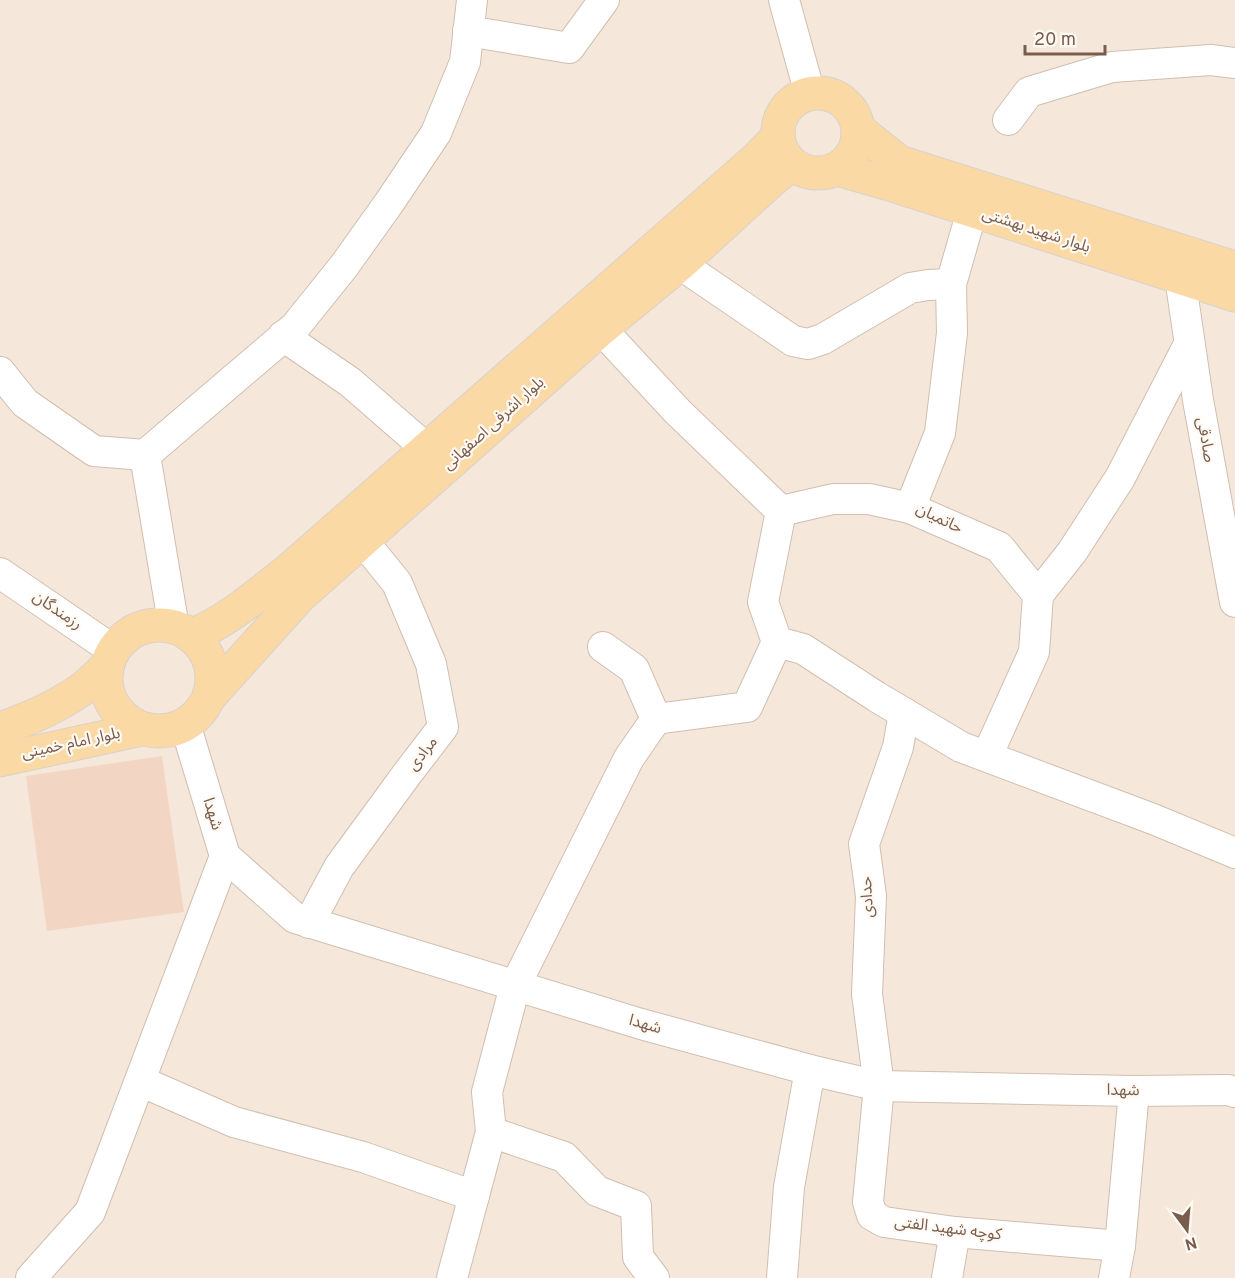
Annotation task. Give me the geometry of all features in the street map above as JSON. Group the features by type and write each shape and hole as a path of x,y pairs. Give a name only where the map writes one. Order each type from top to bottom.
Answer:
{"main road":[{"path":"824,93 837,97 848,105 855,116 859,130 854,153 847,162 837,169 814,174 802,170 785,151 778,126 787,107 797,99 810,94 824,93"},
{"name":"بلوار شهید بهشتی","path":"859,130 899,162 1235,268"},
{"name":"بلوار اشرفی اصفهانی","path":"208,697 299,597 601,329 680,264 772,180 785,151"},
{"name":"بلوار اشرفی اصفهانی","path":"182,632 205,630 228,616 289,570 753,162 785,151"},
{"name":"بلوار شهید بهشتی","path":"837,169 1235,295"},
{"path":"157,626 182,632 202,648 210,663 212,680 208,697 199,712 185,724 172,730 142,729 128,722 116,711 109,697 106,682 110,658 125,637 140,628 157,626"},
{"name":"بلوار امام خمینی","path":"0,729 30,719 83,688 110,658"},
{"name":"بلوار امام خمینی","path":"0,759 142,729"}],"street":[{"path":"0,372 25,403 94,451 144,455 295,327 344,266 436,133 465,62 472,0"},
{"path":"468,31 569,48 604,0"},
{"path":"784,0 810,94"},
{"path":"1008,120 1029,93 1112,67 1211,60 1235,63"},
{"name":"حاتمیان","path":"972,211 951,284 952,333 940,433 910,508 999,547 1038,595"},
{"path":"680,264 794,341 808,344 823,339 910,288 951,284"},
{"name":"صادقی","path":"1179,277 1198,400 1235,602"},
{"path":"601,329 678,412 781,512"},
{"path":"283,336 350,382 427,449"},
{"path":"987,756 1034,652 1038,595 1072,552 1120,478 1190,344"},
{"path":"144,455 182,632"},
{"path":"781,512 833,499 869,499 910,508"},
{"path":"452,1278 491,1132 487,1092 515,986 629,758 656,719 747,707 777,642 763,603 781,512"},
{"name":"مرادی","path":"309,922 339,867 443,727 431,664 397,583 363,541"},
{"name":"رزمندگان","path":"0,573 110,658"},
{"path":"777,642 803,649 961,747 1153,819 1235,853"},
{"path":"603,647 634,669 656,719"},
{"name":"حدادی","path":"879,1086 867,994 871,896 864,844 898,747 904,713"},
{"name":"شهدا","path":"185,724 225,856 295,918 641,1024 810,1070 879,1086 1134,1091 1233,1083"},
{"path":"31,1278 90,1212 225,856"},
{"path":"782,1278 789,1187 810,1070"},
{"path":"140,1081 234,1122 363,1157 474,1196"},
{"name":"کوچه شهید الفتی","path":"879,1086 868,1202 872,1215 884,1222 954,1232 1120,1246"},
{"path":"1114,1278 1120,1246 1134,1091"},
{"path":"491,1132 564,1157 597,1191 636,1206 638,1257 654,1278"},
{"path":"947,1278 954,1232"}],"shaded area":[{"path":"0,0 1235,0 1235,1278 0,1278"}],"building":[{"path":"162,756 184,912 47,931 26,776"}]}
